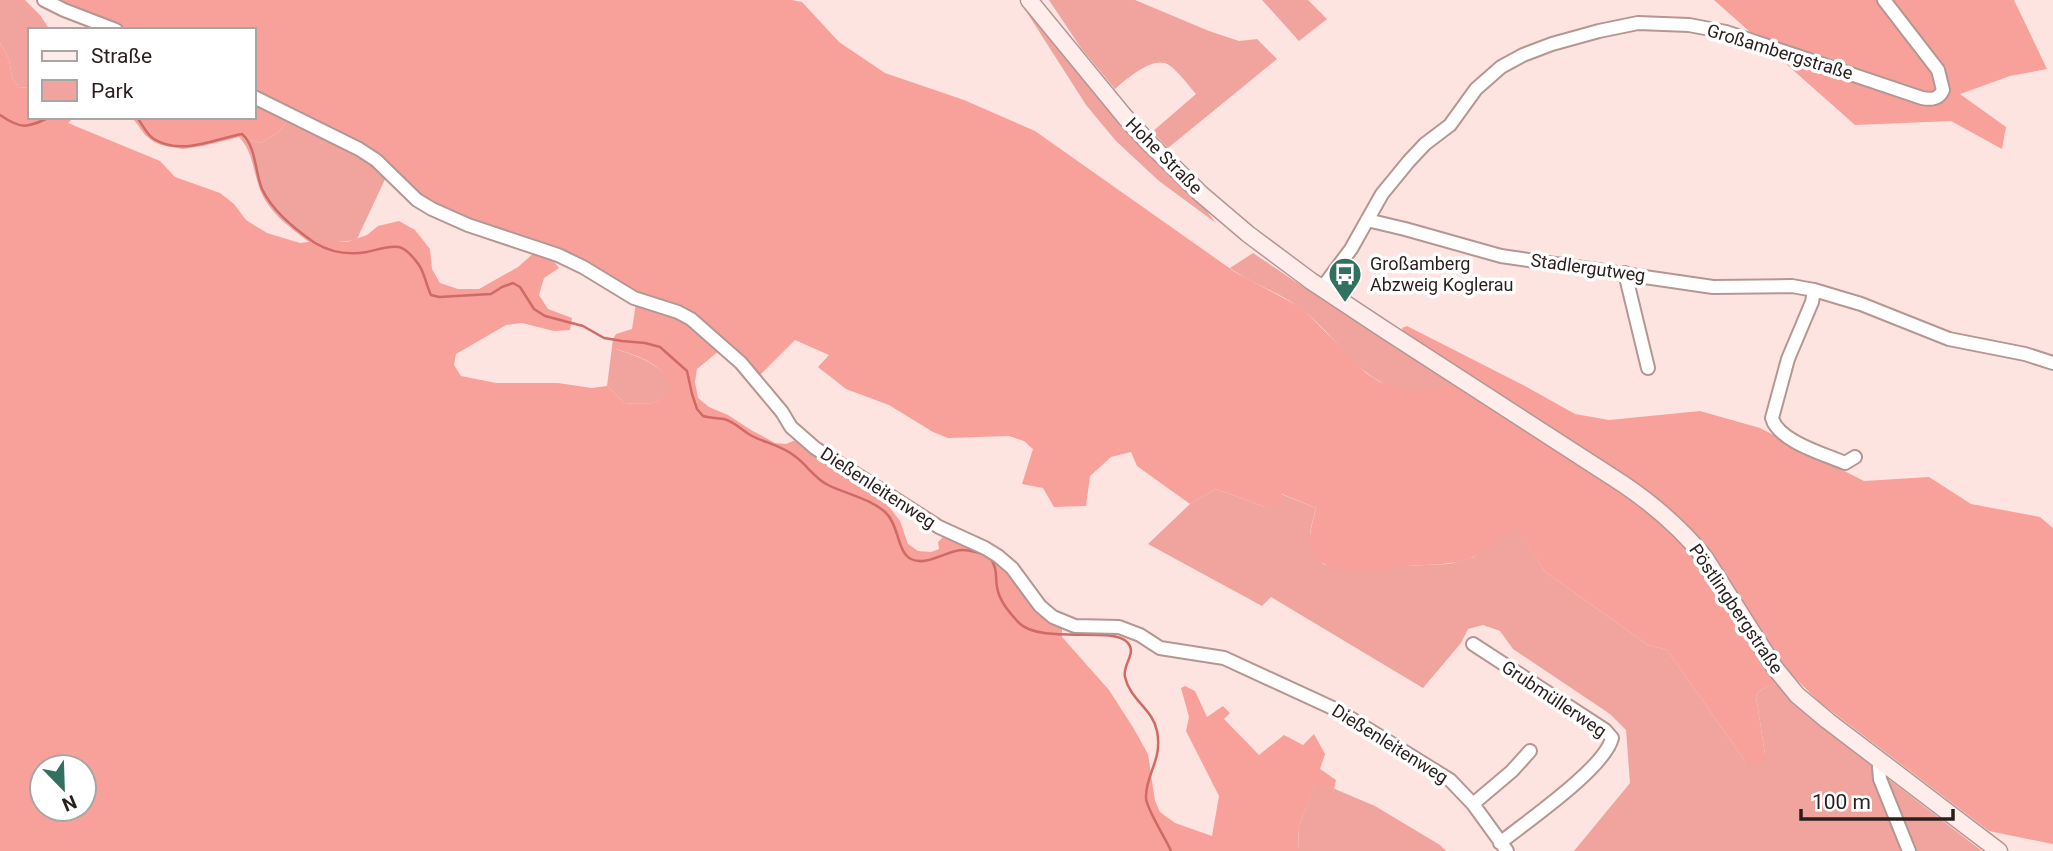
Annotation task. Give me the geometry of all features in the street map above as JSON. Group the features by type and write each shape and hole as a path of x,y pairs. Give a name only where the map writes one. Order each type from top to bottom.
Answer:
{"main road":[{"name":"Hohe Straße","path":"1029,0 1125,117 1162,156 1236,224 1322,288"},
{"name":"Pöstlingbergstraße","path":"1322,288 1623,484 1662,513 1705,558 1762,650 1786,683 1811,707 1999,851"}],"street":[{"path":"44,0 111,28"},
{"name":"Großambergstraße","path":"1322,288 1351,249 1382,194 1420,149 1450,125 1476,89 1501,67 1523,55 1552,44 1617,27 1653,23 1709,28 1922,98 1938,97 1943,90 1938,70 1884,0"},
{"name":"Dießenleitenweg","path":"256,98 359,149 376,160 417,200 441,213 477,229 558,255 634,298 691,319 740,363 801,436 815,448 939,527 998,556 1012,568 1040,606 1053,617 1075,626 1123,628 1165,649 1228,660 1336,710 1446,776 1473,804 1504,847"},
{"name":"Stadlergutweg","path":"1367,220 1487,253 1713,287 1792,286 1814,290 1861,304 1949,339 2025,354 2053,363"},
{"path":"1625,273 1648,368"},
{"path":"1814,290 1812,302 1788,359 1772,418 1778,430 1808,448 1845,463 1855,457"},
{"name":"Grubmüllerweg","path":"1473,644 1605,730 1612,738 1606,750 1582,777 1504,847"},
{"path":"1473,804 1513,771 1530,751"},
{"path":"1882,762 1879,767 1880,779 1909,851"}],"green space":[{"path":"0,0 25,0 49,28 28,28 28,87 19,88 12,78 9,59 0,43"},
{"path":"1019,0 1119,120 1216,223 1159,181 1116,141 1086,105"},
{"path":"1049,0 1135,0 1239,41 1257,39 1277,59 1168,148 1152,132 1196,94 1176,71 1163,63 1140,70 1115,89 1081,48"},
{"path":"1262,0 1308,0 1327,19 1299,41"},
{"path":"291,118 358,150 387,175 357,239 309,242 282,221 266,201 248,150 239,137 261,143 277,133"},
{"path":"1253,253 1302,286 1376,329 1464,388 1415,392 1379,381 1352,359 1300,308 1230,268"},
{"path":"616,334 616,349 657,367 669,380 673,389 662,399 651,403 624,403 607,386 613,339"},
{"path":"1216,489 1265,507 1281,494 1316,508 1310,532 1313,549 1323,564 1344,569 1372,572 1403,566 1449,564 1474,557 1516,526 1544,571 1648,645 1667,650 1745,761 1765,754 1756,696 1759,691 1779,682 1869,760 1904,851 1574,851 1630,783 1626,730 1610,714 1513,649 1500,631 1483,625 1468,629 1461,643 1423,688 1271,597 1262,606 1148,544 1190,504"},
{"path":"1887,778 1982,851 1913,851"},
{"path":"1316,781 1375,806 1446,851 1298,851 1299,825"}],"shaded area":[{"path":"49,0 802,2 839,42 885,73 964,100 1035,131 1235,272 1300,307 1366,373 1380,382 1416,392 1450,385 1464,388 1474,383 1472,377 1404,334 1402,328 1407,326 1575,414 1609,420 1700,411 1760,428 1864,481 1929,477 1971,504 2040,517 2053,528 2053,844 1989,831 1818,701 1793,676 1759,691 1756,696 1765,754 1761,763 1753,766 1745,761 1667,650 1648,645 1544,571 1516,527 1483,552 1463,561 1375,572 1342,569 1318,560 1311,551 1310,532 1316,508 1282,494 1282,503 1265,507 1216,489 1190,504 1137,466 1131,452 1111,457 1090,476 1086,506 1054,507 1043,488 1022,484 1033,449 1024,441 1009,436 948,438 933,432 889,405 846,389 818,367 829,355 795,340 758,377 663,305 434,207 378,158 256,95 256,28 118,28"},
{"path":"1714,0 2014,0 2047,69 2010,76 1960,94 2006,127 2002,149 1951,121 1855,125"},
{"path":"0,43 9,59 12,78 19,88 28,87 28,119 72,119 68,123 160,161 175,177 220,193 234,204 246,220 267,233 300,243 325,240 347,242 367,235 378,226 399,221 415,230 430,249 432,269 440,283 458,289 479,289 518,267 535,252 552,259 559,268 544,278 539,295 548,309 572,318 570,330 554,331 522,323 506,325 456,354 454,365 461,376 496,383 558,383 592,388 607,386 624,403 656,402 672,389 668,380 650,362 616,349 616,334 632,329 636,303 677,315 720,350 697,369 695,382 698,398 709,407 775,443 786,444 798,439 878,492 900,521 908,544 918,551 931,552 939,549 938,542 943,537 988,556 1010,572 1045,614 1062,628 1062,637 1109,690 1148,754 1155,801 1160,812 1175,823 1212,836 1219,796 1186,731 1189,717 1181,688 1185,686 1195,691 1207,717 1223,706 1230,713 1224,719 1259,755 1284,735 1303,745 1314,734 1325,754 1320,769 1336,780 1334,789 1316,782 1299,825 1298,851 0,851"},
{"path":"256,102 291,118 277,133 261,143 239,137 183,149 161,145 145,135 133,119 256,119"}],"waterway":[{"path":"0,115 25,126 45,119"},
{"path":"138,119 151,137 175,146 198,145 242,134 253,152 262,189 278,212 293,226 315,243 340,252 360,253 391,247 402,248 419,265 431,295 439,297 491,294 513,283 520,287 534,309 545,316 583,326 604,338 660,347 687,371 697,409 703,416 728,420 752,436 786,450 823,482 880,508 890,518 903,551 911,559 930,560 963,550 985,554"},
{"path":"990,557 1000,597 1019,623 1043,633 1119,637 1130,646 1125,677 1132,692 1155,723 1157,731 1158,750 1146,798 1171,851"}],"place":[{"name":"Großamberg Abzweig Koglerau","path":"1345,304"}]}
